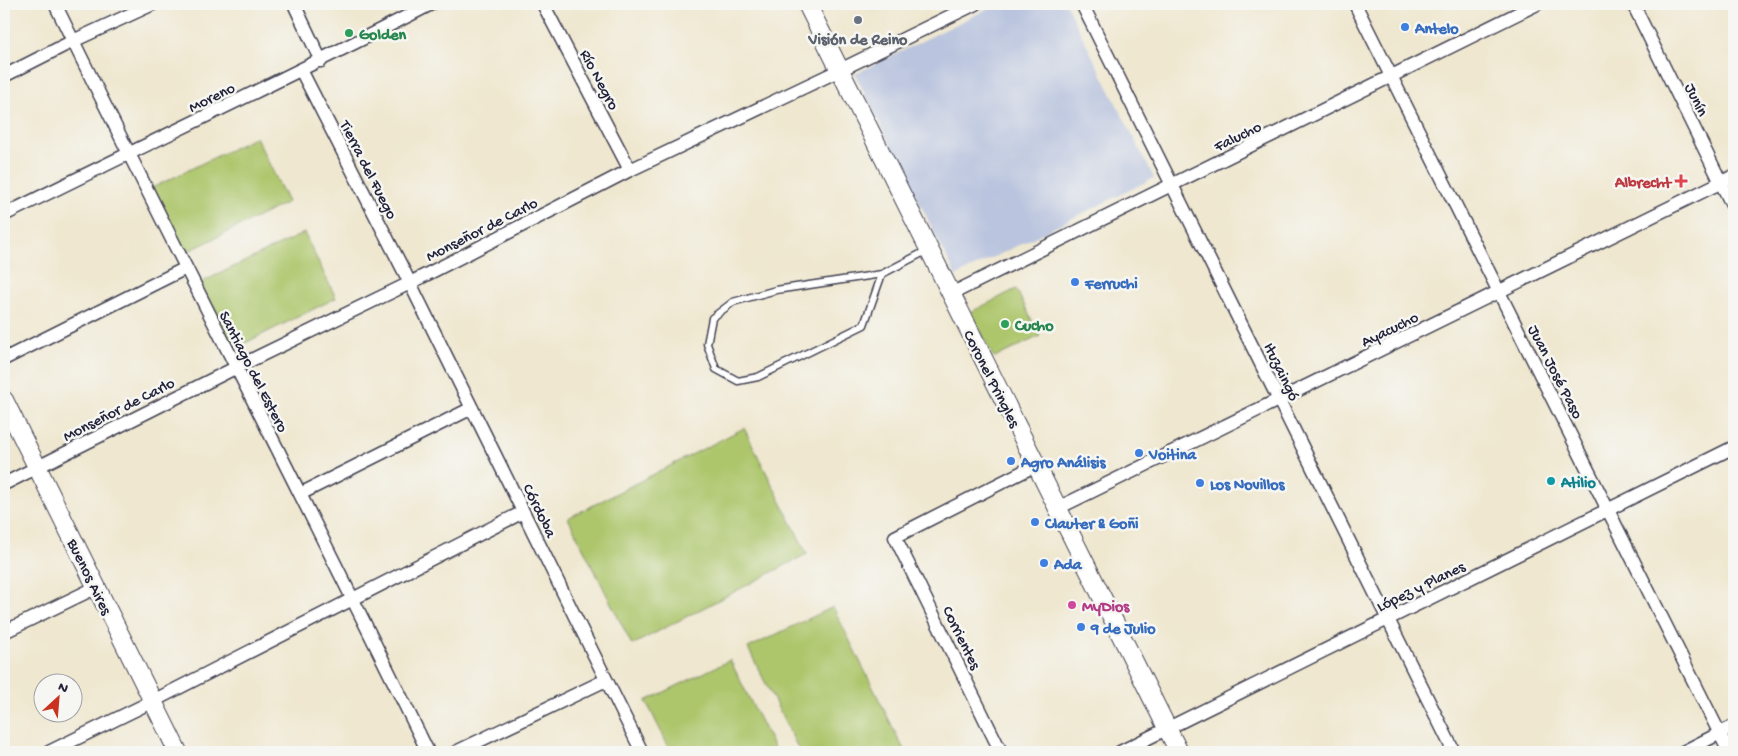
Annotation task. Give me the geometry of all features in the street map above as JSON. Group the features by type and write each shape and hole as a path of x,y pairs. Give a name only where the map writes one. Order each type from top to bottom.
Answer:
{"main road":[{"name":"Coronel Pringles","path":"807,4 1179,752"},
{"name":"Buenos Aires","path":"4,400 178,752"}],"street":[{"name":"Santiago del Estero","path":"55,4 127,154 353,598 428,752"},
{"path":"4,76 153,4"},
{"path":"294,4 321,61"},
{"name":"Moreno","path":"4,215 321,61 431,4"},
{"name":"Río Negro","path":"543,4 630,170"},
{"name":"Monseñor de Carlo","path":"4,484 410,283 630,170 974,4"},
{"name":"Ituzaingó","path":"1082,4 1454,752"},
{"name":"Juan José Paso","path":"1355,4 1729,752"},
{"name":"Falucho","path":"951,294 1537,4"},
{"name":"Junín","path":"1633,4 1734,209"},
{"name":"Tierra del Fuego","path":"301,70 410,283"},
{"name":"Ayacucho","path":"1058,508 1734,176"},
{"path":"4,359 186,268"},
{"name":"Córdoba","path":"410,283 642,752"},
{"path":"300,494 472,408"},
{"name":"López y Planes","path":"1120,752 1734,447"},
{"name":"Corrientes","path":"1001,752 895,536 1036,465"},
{"path":"48,752 153,701 523,512"},
{"path":"4,632 96,587"},
{"path":"456,752 606,680"},
{"path":"1683,752 1734,726"}],"lane":[{"path":"882,274 864,325 758,377 738,381 716,369 707,344 712,318 733,302 776,290 882,274 929,250"}],"shaded area":[{"path":"997,4 1066,4 1154,178 956,276 855,74"}],"green space":[{"path":"256,137 288,202 185,253 152,188"},
{"path":"304,233 336,298 233,349 200,283"},
{"name":"Cucho","path":"1016,289 1040,336 994,358 971,312"},
{"path":"744,428 807,554 632,645 568,518"},
{"path":"833,607 905,752 800,752 748,648"},
{"path":"730,660 776,752 671,752 646,701"}],"place":[{"name":"Visión de Reino","path":"858,20"},
{"name":"Antelo","path":"1405,27"},
{"name":"Golden","path":"349,33"},
{"name":"Albrecht","path":"1681,181"},
{"name":"Ferruchi","path":"1075,282"},
{"name":"Cucho","path":"1005,324"},
{"name":"Voitina","path":"1139,453"},
{"name":"Agro Análisis","path":"1011,461"},
{"name":"Atilio","path":"1551,481"},
{"name":"Los Novillos","path":"1200,483"},
{"name":"Clauter & Goñi","path":"1035,522"},
{"name":"Ada","path":"1044,563"},
{"name":"MyDios","path":"1072,605"},
{"name":"9 de Julio","path":"1081,627"}]}
